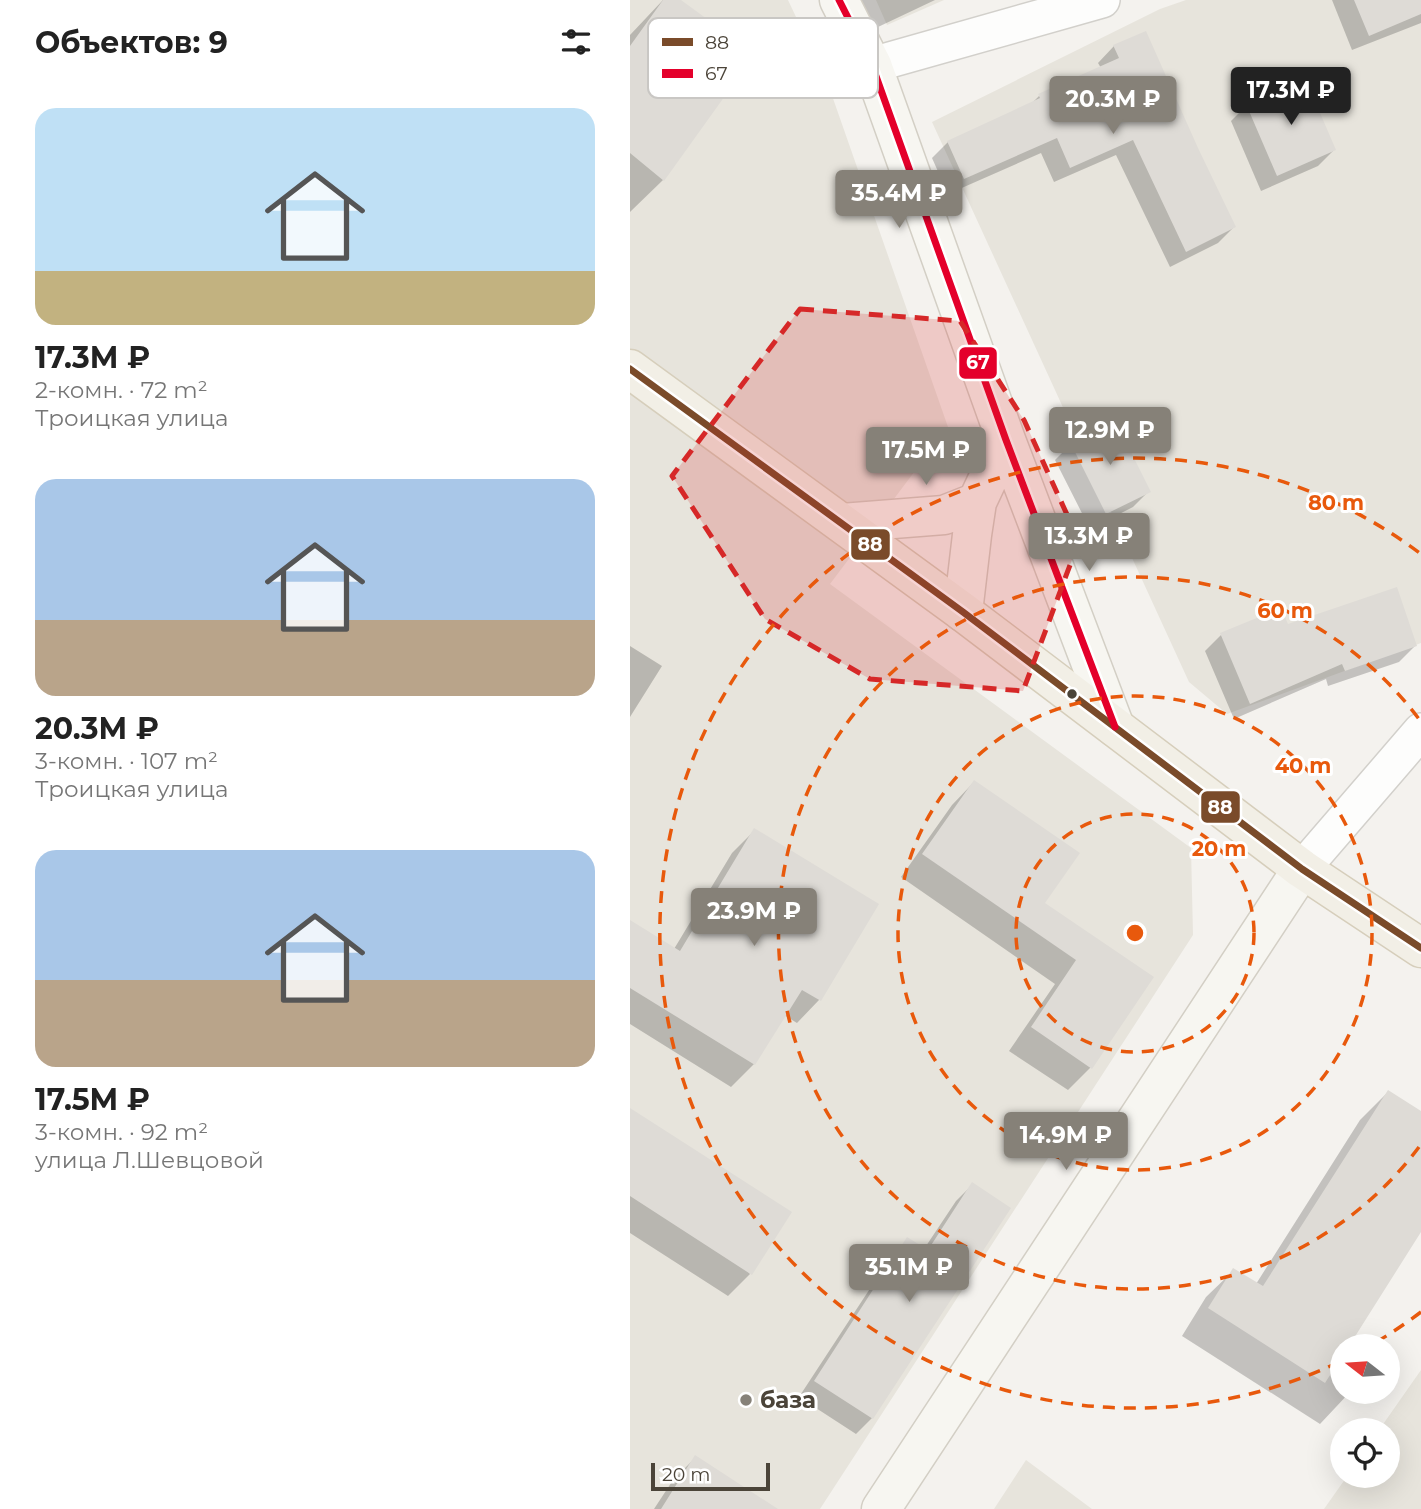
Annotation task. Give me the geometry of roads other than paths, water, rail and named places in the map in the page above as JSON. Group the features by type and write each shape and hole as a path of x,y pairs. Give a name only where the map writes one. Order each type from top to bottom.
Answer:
{"main road":[{"path":"630,369 962,612 1302,869 1421,947"}],"street":[{"path":"839,0 848,18"},
{"path":"878,63 1102,0"},
{"path":"878,82 1006,440 1115,727"},
{"path":"962,612 977,502 1006,440"},
{"path":"842,523 944,515 977,502"},
{"path":"881,1509 1302,869 1421,730"}],"place":[{"name":"база","path":"746,1400"}]}
